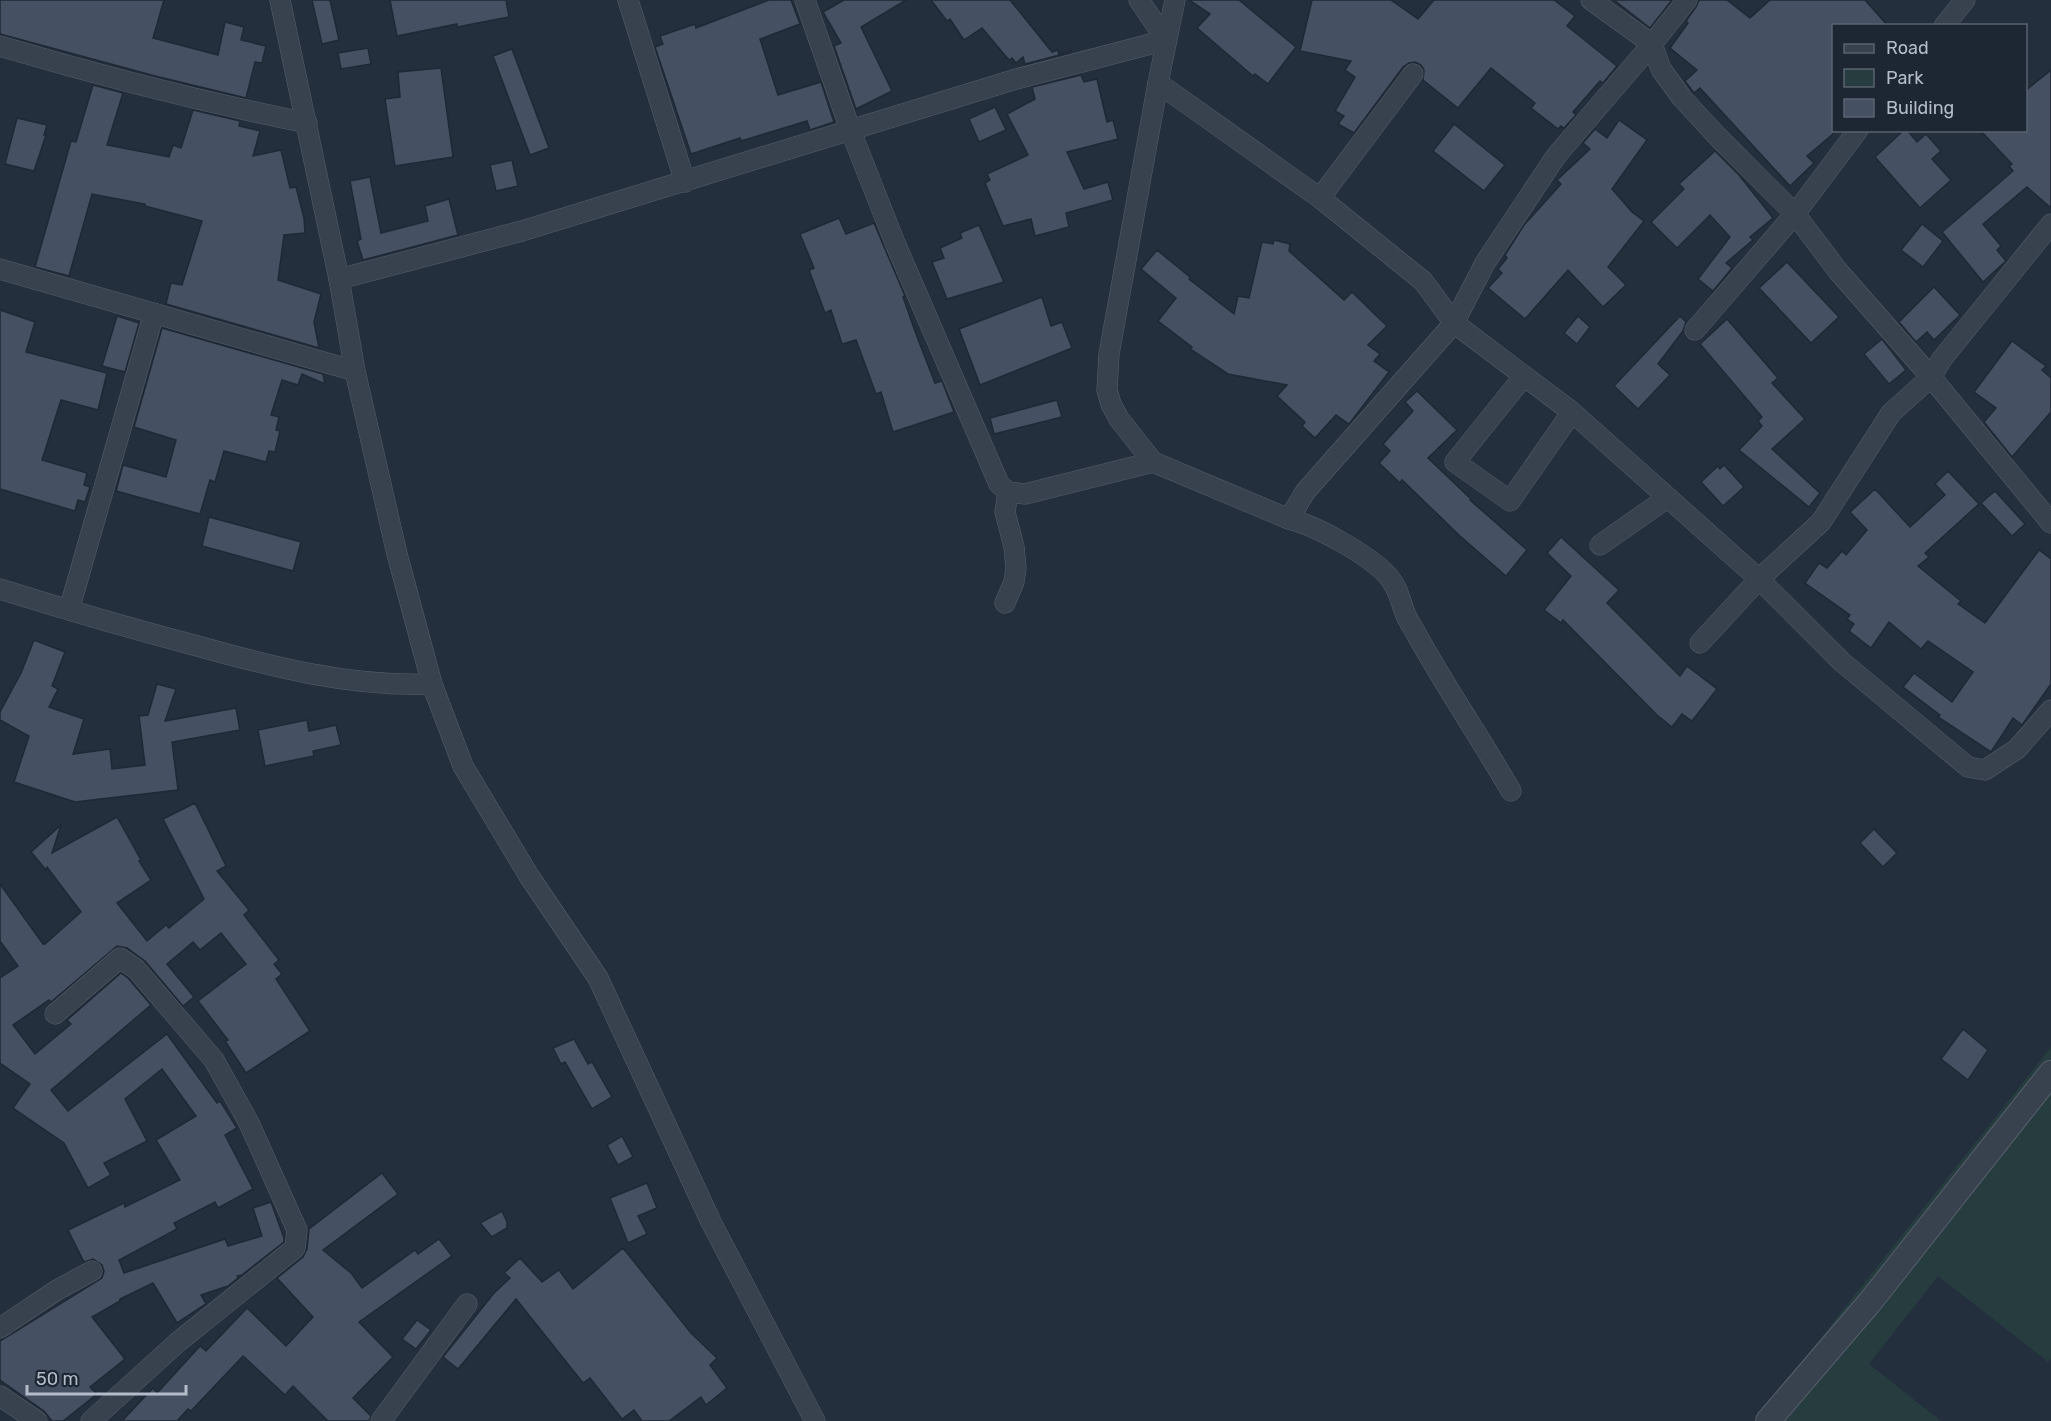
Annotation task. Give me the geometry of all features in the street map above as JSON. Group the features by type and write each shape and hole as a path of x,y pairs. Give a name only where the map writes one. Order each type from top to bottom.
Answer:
{"street":[{"path":"280,0 339,279 356,371 397,554 432,684 463,766 529,876 598,978 711,1222 815,1421"},
{"path":"628,0 685,182"},
{"path":"805,0 850,129 895,243 999,484 1008,492 1034,493 1153,462"},
{"path":"1139,0 1166,40"},
{"path":"1175,0 1109,354 1107,390 1111,404 1119,419 1153,462 1289,519 1303,522 1333,538 1386,574 1396,585 1405,615 1511,791"},
{"path":"1591,0 1652,44 1661,69 1682,98 1795,214 1839,271 1931,377 2051,523"},
{"path":"1289,519 1305,492 1454,323 1485,263 1556,156 1687,0"},
{"path":"1946,24 1965,0"},
{"path":"339,279 522,231 1014,80 1166,40"},
{"path":"0,46 196,100 307,123"},
{"path":"1320,198 1413,74"},
{"path":"1158,83 1320,198 1423,281 1454,323 1572,412 1759,579 1842,662 1968,767 1985,770 2017,749 2051,710"},
{"path":"1695,330 1795,214 1856,132"},
{"path":"1700,644 1759,579 1821,522 1891,413 1931,377 1942,359 2051,224"},
{"path":"0,269 356,371"},
{"path":"69,610 154,313"},
{"path":"1524,376 1455,462 1510,501 1572,412"},
{"path":"1005,603 1014,582 1016,568 1014,547 1005,512 1008,492"},
{"path":"1600,545 1667,498"},
{"path":"0,589 292,671 354,681 399,685 432,684"},
{"path":"55,1014 120,958 136,969 214,1060 249,1123 297,1230 295,1248 178,1342 91,1421"},
{"path":"1768,1421 1870,1302 2051,1073"},
{"path":"0,1328 57,1290 92,1271"},
{"path":"381,1421 466,1304"},
{"path":"0,1396 37,1421"}],"green space":[{"path":"2051,1047 2051,1359 2048,1362 1938,1276 1869,1364 1941,1421 1755,1421"}],"building":[{"path":"0,0 164,0 153,38 218,55 225,22 244,27 241,40 266,46 262,63 255,62 246,98 0,34"},
{"path":"312,0 330,0 339,40 322,44"},
{"path":"390,0 506,0 509,17 397,36"},
{"path":"769,0 791,0 800,24 760,39 778,95 821,82 834,122 810,130 807,121 741,141 740,138 691,154 655,47 663,44 660,36 695,24 696,28"},
{"path":"844,0 906,0 861,27 892,91 856,109 834,46 841,43 823,12"},
{"path":"931,0 1010,0 1052,52 1058,50 1059,55 1071,50 1071,52 1025,64 1023,57 1016,63 1012,58 1009,60 982,28 964,40 950,19 947,21"},
{"path":"1189,0 1239,0 1296,47 1268,84 1255,74 1253,76 1197,28 1210,14"},
{"path":"1312,0 1391,0 1418,19 1434,0 1554,0 1575,16 1567,26 1617,66 1603,83 1600,81 1573,112 1576,115 1564,128 1561,126 1558,129 1531,108 1535,103 1491,68 1458,108 1423,80 1424,70 1421,65 1415,62 1409,63 1403,67 1354,133 1338,124 1344,116 1335,111 1355,77 1345,70 1351,61 1300,51"},
{"path":"1614,0 1672,0 1650,28"},
{"path":"1699,0 1727,0 1750,18 1770,0 1865,0 1886,24 1832,24 1833,134 1807,156 1814,163 1790,186 1700,88 1694,93 1685,81 1697,70 1670,48 1688,23 1686,21"},
{"path":"368,48 371,64 341,69 338,53"},
{"path":"512,49 549,148 530,155 493,56"},
{"path":"441,68 453,157 395,166 385,99 400,97 398,72"},
{"path":"2051,70 2051,208 2027,187 1983,224 2001,246 1997,250 2006,261 1983,282 1942,232 2013,171 2009,166 2012,164 1982,132 2027,132 2027,89"},
{"path":"1081,75 1084,82 1097,79 1107,122 1113,120 1118,139 1067,152 1084,189 1108,182 1113,200 1066,213 1069,227 1035,236 1031,219 1003,226 985,183 990,180 987,174 1028,155 1007,114 1035,99 1032,87"},
{"path":"93,85 123,93 107,145 169,157 173,145 181,148 193,110 240,121 239,126 260,131 253,156 281,150 290,188 296,187 304,218 305,233 284,235 278,280 321,294 314,322 319,348 166,304 171,283 182,285 202,221 145,206 145,204 92,194 69,276 35,267 71,141 76,142"},
{"path":"995,107 1006,130 979,142 969,119"},
{"path":"17,118 47,125 34,171 5,164"},
{"path":"1619,120 1647,140 1612,189 1632,212 1644,221 1608,267 1626,285 1603,307 1568,270 1525,319 1488,288 1502,273 1498,269 1507,258 1505,255 1524,225 1561,184 1557,180 1590,149 1583,143 1595,129 1607,138"},
{"path":"1454,124 1505,165 1484,191 1433,151"},
{"path":"1902,132 1909,132 1917,142 1926,134 1941,151 1932,159 1951,180 1920,208 1875,157"},
{"path":"1715,151 1739,175 1773,218 1750,237 1753,240 1726,263 1732,268 1713,291 1698,279 1730,237 1710,215 1677,248 1651,222 1684,189 1679,184"},
{"path":"512,160 518,186 496,191 490,165"},
{"path":"370,177 381,233 428,221 425,206 449,199 458,235 363,260 357,241 361,239 350,181"},
{"path":"839,218 846,234 874,223 905,296 903,297 935,383 942,381 954,412 893,432 881,392 876,394 856,340 842,344 831,310 825,313 809,270 814,268 800,234"},
{"path":"1922,224 1943,241 1923,267 1901,250"},
{"path":"979,225 1004,282 947,299 932,262 944,258 940,248 962,238 960,233"},
{"path":"1274,240 1290,244 1289,251 1344,300 1352,292 1387,326 1368,345 1380,354 1374,361 1389,372 1349,424 1336,415 1315,438 1302,426 1305,422 1277,396 1287,385 1228,374 1190,349 1192,347 1158,321 1176,298 1141,269 1157,250 1190,277 1189,279 1234,314 1238,296 1249,298 1262,242 1273,244"},
{"path":"1787,262 1839,317 1811,343 1759,288"},
{"path":"1934,287 1960,315 1934,340 1927,332 1916,342 1899,322"},
{"path":"1042,297 1051,326 1062,322 1072,348 980,385 959,329"},
{"path":"0,310 35,322 26,352 107,373 98,410 61,400 42,460 87,473 84,485 90,487 85,502 78,500 75,511 0,489"},
{"path":"117,316 139,323 125,372 102,366"},
{"path":"1578,316 1590,327 1577,344 1564,333"},
{"path":"1680,316 1686,322 1683,331 1658,364 1670,375 1638,409 1614,386"},
{"path":"1727,319 1778,378 1772,383 1805,419 1772,449 1820,493 1809,507 1739,450 1762,426 1758,421 1762,417 1700,344"},
{"path":"162,328 323,374 325,384 302,374 298,385 282,380 271,415 279,417 276,430 280,431 275,452 269,451 266,462 224,451 215,482 210,480 200,514 116,491 123,465 166,477 176,440 134,427"},
{"path":"1882,339 1906,370 1889,384 1864,354"},
{"path":"2012,341 2046,366 2042,370 2051,378 2051,412 2012,457 1984,422 1996,408 1974,392"},
{"path":"1417,391 1457,430 1428,458 1470,500 1527,550 1506,576 1460,536 1402,480 1400,483 1379,463 1390,451 1383,444 1413,411 1405,402"},
{"path":"1057,400 1062,417 994,434 990,418"},
{"path":"1724,465 1744,487 1723,506 1701,482 1718,466 1720,469"},
{"path":"1948,471 1979,504 1925,553 1929,557 1918,566 1961,601 1958,604 1985,623 2039,550 2051,559 2051,684 2022,725 2013,718 1991,752 1938,717 1940,715 1903,687 1914,673 1952,702 1973,672 1928,641 1921,649 1889,622 1871,648 1849,631 1854,624 1847,619 1850,615 1805,583 1819,563 1827,568 1842,551 1846,555 1867,530 1850,512 1875,489 1910,527 1945,495 1935,484"},
{"path":"1995,491 2025,524 2012,536 1981,503"},
{"path":"209,517 301,542 293,571 202,546"},
{"path":"1561,537 1619,590 1607,603 1680,676 1687,666 1717,689 1692,721 1682,714 1672,727 1657,715 1563,620 1561,623 1544,610 1571,576 1547,553"},
{"path":"34,640 65,652 52,686 58,689 49,707 84,719 73,754 110,749 112,769 145,765 139,716 148,715 157,684 176,689 165,721 236,708 240,730 172,742 178,790 75,802 14,782 29,736 0,720 0,712 21,673"},
{"path":"307,720 309,731 336,725 341,745 313,751 314,756 265,766 258,730"},
{"path":"195,803 226,866 217,871 249,910 244,915 279,960 274,964 282,974 276,979 310,1031 246,1073 225,1041 228,1040 198,1001 246,964 221,933 200,950 193,942 167,964 194,997 183,1006 145,961 127,948 117,946 51,1002 49,1000 13,1025 35,1054 71,1024 67,1020 121,973 151,1005 51,1090 68,1111 167,1034 217,1103 220,1101 237,1128 225,1135 253,1189 218,1208 215,1202 174,1223 177,1229 119,1260 124,1273 225,1239 228,1246 262,1236 253,1208 271,1202 284,1242 242,1275 237,1276 238,1278 228,1286 201,1295 206,1304 177,1323 153,1283 120,1299 92,1317 125,1359 90,1387 97,1394 63,1421 52,1421 44,1411 0,1380 0,1341 102,1278 104,1271 102,1265 93,1259 84,1262 68,1230 124,1203 125,1207 180,1180 156,1140 196,1116 162,1069 125,1099 147,1141 104,1163 111,1175 88,1188 64,1143 13,1108 30,1084 0,1063 0,978 18,966 0,941 0,884 45,944 81,912 47,867 46,870 31,852 61,825 52,853 117,817 151,880 117,903 147,941 166,925 169,928 204,899 163,819"},
{"path":"1874,829 1897,853 1883,867 1860,843"},
{"path":"1963,1029 1988,1050 1968,1080 1941,1059"},
{"path":"574,1039 588,1064 592,1062 612,1097 592,1109 565,1062 561,1064 553,1048"},
{"path":"622,1136 633,1157 618,1165 607,1145"},
{"path":"382,1173 398,1194 323,1250 351,1273 362,1288 415,1250 418,1254 439,1239 452,1256 359,1322 393,1357 353,1398 371,1416 369,1421 328,1421 293,1386 285,1395 243,1356 191,1411 188,1409 177,1421 122,1421 153,1388 157,1393 200,1346 206,1351 247,1308 286,1346 313,1317 277,1278 303,1257 307,1249 309,1229"},
{"path":"647,1183 657,1208 638,1216 647,1234 628,1243 610,1198"},
{"path":"502,1211 507,1228 492,1237 480,1223"},
{"path":"623,1248 691,1333 717,1358 710,1365 727,1388 706,1405 701,1397 669,1421 642,1421 634,1410 622,1419 590,1378 583,1383 516,1299 458,1369 443,1357 494,1293 510,1278 504,1273 520,1258 542,1282 559,1270 573,1289"},
{"path":"417,1320 431,1330 416,1349 402,1339"}]}
